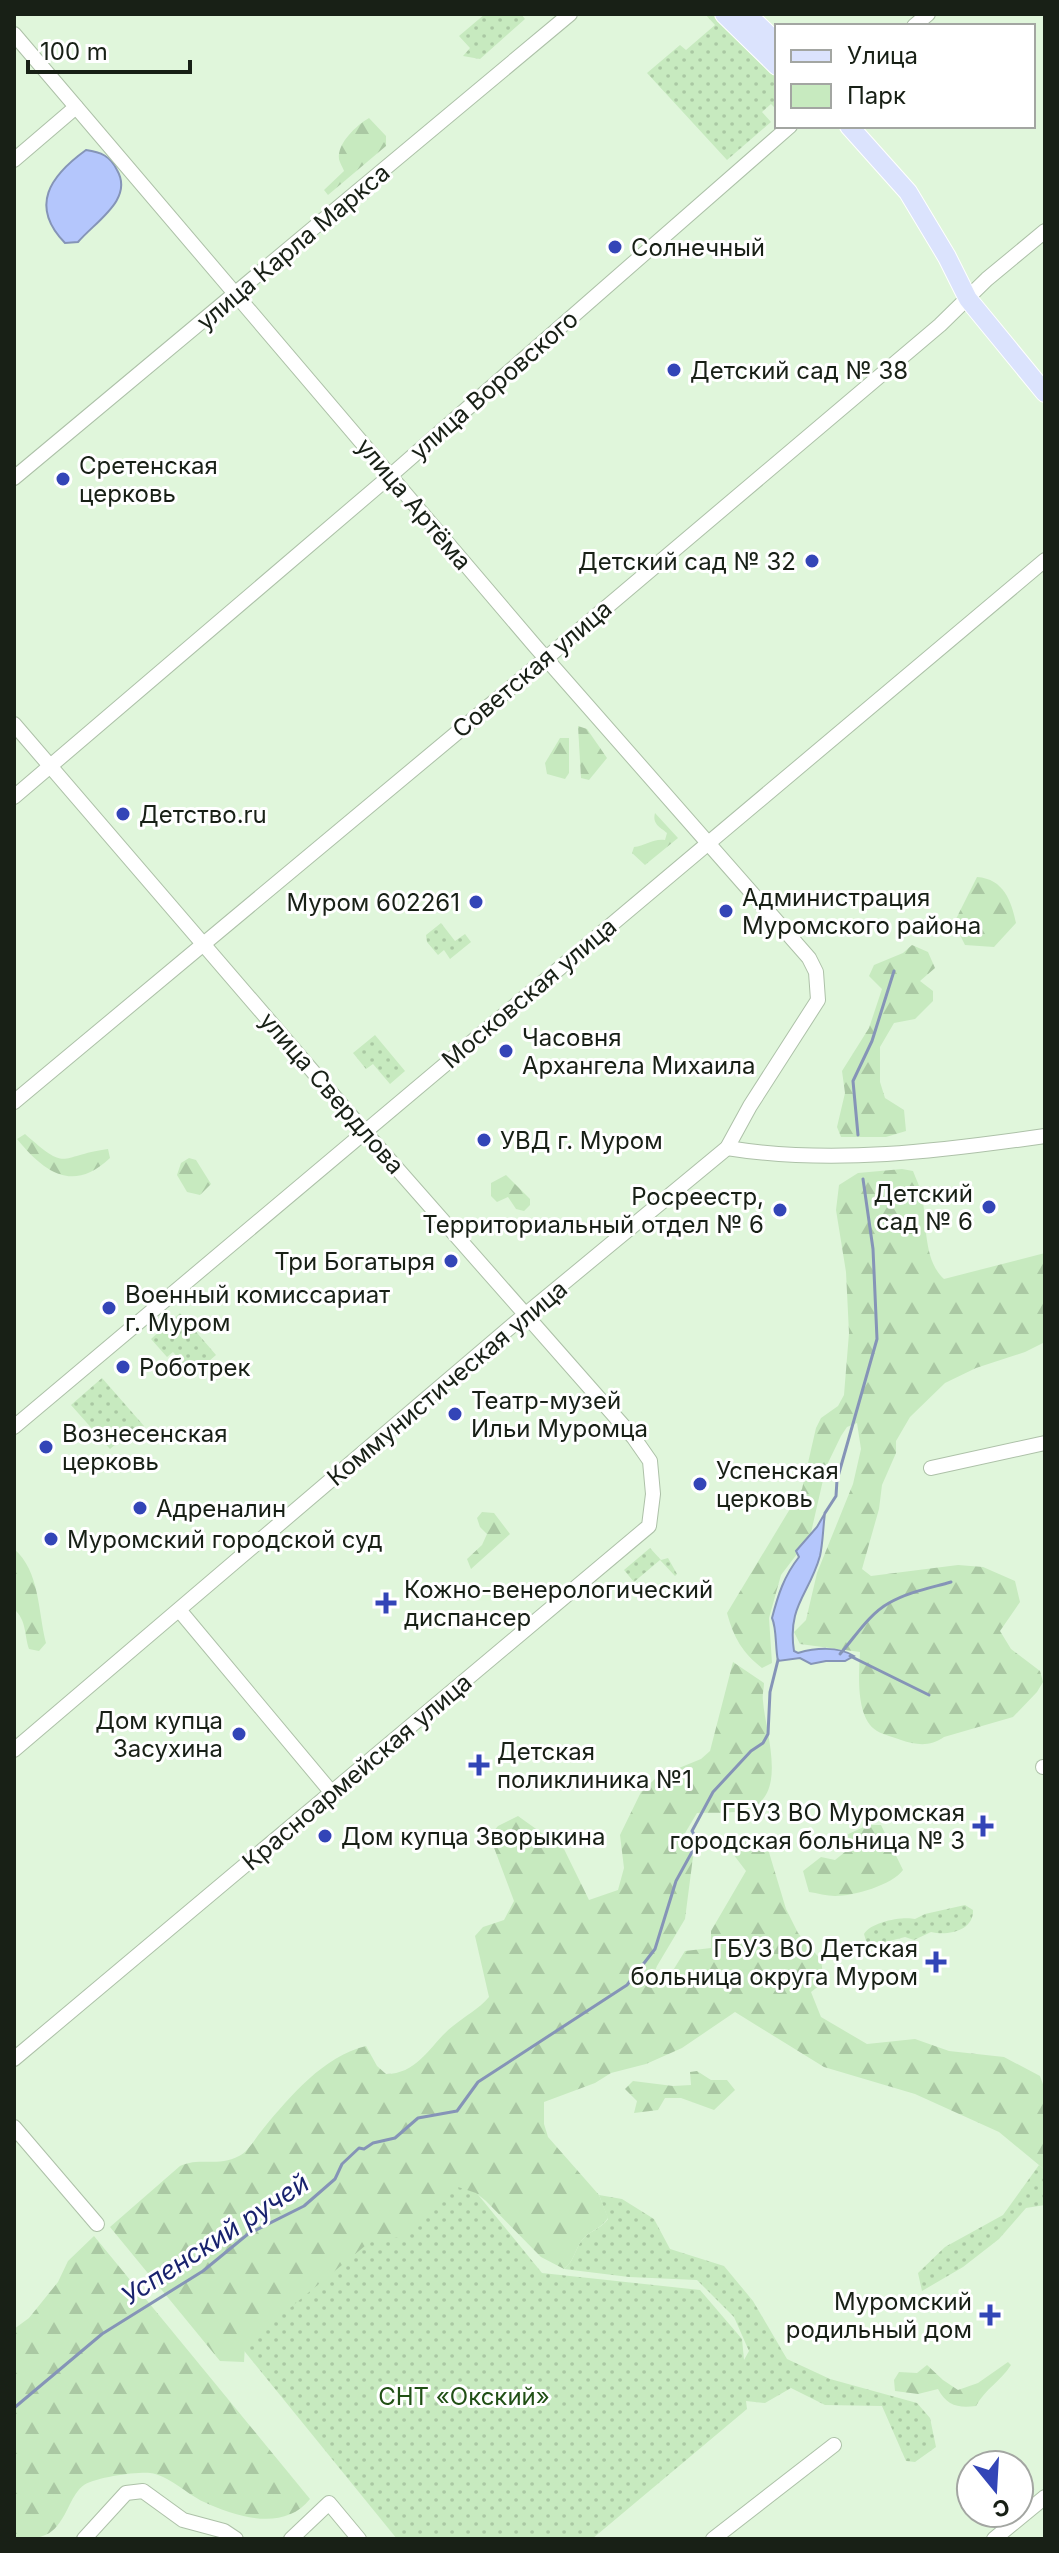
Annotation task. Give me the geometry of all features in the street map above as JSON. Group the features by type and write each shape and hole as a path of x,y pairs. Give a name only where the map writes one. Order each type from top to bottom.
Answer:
{"main road":[{"path":"724,14 775,64"},
{"path":"747,14 775,41"},
{"path":"851,128 908,192 968,299 1045,393"}],"street":[{"name":"улица Карла Маркса","path":"14,478 570,14"},
{"name":"улица Артёма","path":"14,34 390,476 809,958 816,972"},
{"path":"14,160 76,107"},
{"name":"улица Воровского","path":"14,797 390,476 788,128"},
{"name":"Советская улица","path":"14,1102 547,658 940,325 987,279 1045,231"},
{"name":"Московская улица","path":"16,1421 1045,560"},
{"name":"улица Свердлова","path":"14,724 364,1131 634,1438 650,1461"},
{"name":"Коммунистическая улица","path":"14,1750 525,1315 727,1148 750,1106 818,1000 816,972"},
{"path":"727,1148 765,1154 887,1153 985,1145 1045,1136"},
{"path":"931,1468 1045,1443"},
{"name":"Красноармейская улица","path":"14,2059 649,1526 653,1494 650,1461"},
{"path":"180,1611 332,1793"},
{"path":"14,2127 97,2224"},
{"path":"713,2539 834,2445"},
{"path":"84,2539 126,2493 143,2491 183,2520 224,2531 236,2539"},
{"path":"994,2539 1045,2497"},
{"path":"291,2539 329,2503 359,2539"}],"green space":[{"path":"485,14 521,14 525,19 480,59 463,56 470,48 459,36"},
{"path":"705,14 713,14 775,75 775,108 771,104 762,112 771,122 727,160 647,73 680,45 686,50 715,25"},
{"path":"369,118 386,136 386,146 328,195 324,190 344,171 339,153 344,141"},
{"path":"578,726 587,729 607,758 589,780 581,778"},
{"path":"560,738 569,738 569,773 565,779 547,774 545,763"},
{"path":"655,813 678,838 645,865 632,853 634,847 665,840 667,833 656,823"},
{"path":"977,877 994,882 1005,892 1016,923 994,947 965,945 954,923"},
{"path":"441,923 455,941 465,934 471,942 450,959 444,950 438,955 427,942 426,935"},
{"path":"912,945 928,952 935,968 920,981 933,991 933,1001 915,1019 894,1023 880,1047 880,1082 885,1098 904,1110 906,1131 886,1137 841,1137 837,1127 845,1093 842,1071 869,1028 882,989 869,976 874,965 903,953"},
{"path":"375,1035 405,1071 390,1084 373,1064 366,1069 353,1053"},
{"path":"25,1134 57,1158 71,1158 108,1149 110,1158 84,1175 60,1174 38,1161 17,1139"},
{"path":"189,1158 196,1160 211,1184 200,1195 187,1192 177,1175 181,1163"},
{"path":"913,1171 919,1186 929,1251 932,1262 944,1279 1045,1253 1045,1342 945,1383 910,1417 896,1441 896,1453 882,1485 879,1509 862,1569 871,1576 958,1565 983,1567 1015,1581 1020,1602 1000,1631 1011,1649 1040,1671 1043,1682 1013,1717 923,1744 886,1735 870,1725 860,1694 860,1652 800,1644 794,1632 806,1620 817,1573 853,1484 861,1449 857,1423 847,1427 826,1467 810,1537 781,1575 769,1618 772,1663 762,1668 749,1656 736,1637 727,1613 802,1489 821,1418 838,1406 844,1395 849,1333 846,1272 836,1210 839,1185 858,1173"},
{"path":"506,1175 530,1199 530,1205 524,1211 516,1209 508,1197 497,1202 491,1196 491,1183"},
{"path":"180,1313 216,1355 193,1375 173,1352 167,1357 151,1339"},
{"path":"102,1378 144,1426 127,1441 123,1438 110,1449 71,1405"},
{"path":"482,1512 494,1513 510,1534 471,1569 467,1559 482,1545 487,1534 477,1518"},
{"path":"650,1548 661,1560 668,1558 677,1574 675,1576 660,1560 634,1582 624,1570"},
{"path":"14,1549 29,1569 37,1593 46,1643 39,1651 29,1649 23,1623 14,1609"},
{"path":"733,1662 764,1683 763,1699 772,1758 769,1787 763,1799 747,1810 697,1813 682,1838 693,1857 685,1919 651,1981 672,1972 685,1951 711,1948 711,1931 746,1871 730,1850 748,1834 768,1849 786,1909 798,1933 821,1960 824,1982 811,1992 821,2017 867,2044 915,2039 949,2051 1004,2057 1040,2076 1045,2090 1045,2170 999,2132 915,2094 824,2067 735,2012 682,2048 646,2064 611,2073 595,2083 544,2102 544,2124 548,2137 599,2195 608,2218 582,2240 564,2269 541,2257 476,2193 455,2186 433,2204 408,2236 371,2241 245,2345 244,2362 220,2361 110,2227 180,2166 224,2161 242,2154 297,2091 336,2059 366,2046 377,2066 386,2074 407,2069 489,1997 475,1936 483,1927 504,1920 514,1901 493,1845 492,1833 498,1826 518,1816 564,1849 589,1900 618,1890 624,1868 620,1835 641,1792 657,1777 701,1759 710,1751"},
{"path":"868,1825 881,1825 903,1870 882,1885 852,1894 832,1896 809,1892 803,1871 821,1857 835,1860 845,1852 844,1836"},
{"path":"965,1905 973,1910 972,1917 958,1930 931,1932 914,1940 905,1937 867,1944 864,1934 880,1923 915,1919"},
{"path":"697,2071 711,2080 727,2080 735,2090 714,2110 681,2098 665,2098 658,2110 634,2113 637,2101 625,2089 633,2081 691,2085 690,2072"},
{"name":"СНТ «Окский»","path":"453,2164 542,2273 700,2290 742,2339 744,2360 749,2351 734,2317 697,2280 629,2277 564,2269 582,2240 608,2219 599,2195 622,2199 654,2219 670,2249 724,2266 753,2301 787,2359 830,2379 917,2403 930,2418 936,2447 915,2462 906,2461 882,2406 825,2405 791,2388 765,2403 746,2401 747,2409 592,2539 397,2539 237,2342"},
{"path":"1039,2165 1045,2170 1045,2205 1026,2208 999,2239 963,2267 922,2291 918,2273 945,2247 1003,2215"},
{"path":"94,2236 310,2499 299,2509 287,2516 274,2518 245,2516 204,2502 157,2474 126,2474 84,2485 60,2523 49,2533 35,2538 14,2539 14,2329 29,2318 58,2282 68,2261"},
{"path":"1008,2362 1011,2365 1007,2371 976,2406 954,2405 938,2389 918,2394 895,2391 894,2380 899,2372 917,2373 927,2365 958,2390 978,2383"}],"water":[{"path":"86,150 111,161 121,181 121,191 111,209 78,242 65,243 48,217 48,192 62,170"},
{"path":"825,1513 820,1556 796,1611 794,1651 834,1649 854,1656 845,1661 811,1664 800,1658 778,1661 772,1618 777,1601 785,1579 799,1557 796,1551"}],"waterway":[{"name":"Успенский ручей","path":"858,1135 853,1081 872,1041 894,971"},
{"name":"Успенский ручей","path":"825,1513 836,1496 837,1480 877,1339 873,1249 863,1179"},
{"path":"840,1654 869,1619 889,1603 951,1582"},
{"path":"850,1656 929,1695"},
{"name":"Успенский ручей","path":"14,2408 102,2334 203,2271 248,2234 304,2206 335,2179 342,2164 359,2148 395,2138 418,2118 457,2111 478,2082 627,1985 655,1949 676,1881 698,1841 692,1831 713,1792 751,1751 763,1743 768,1734 770,1692 778,1660"}],"place":[{"name":"Солнечный","path":"615,247"},
{"name":"Детский сад № 38","path":"674,370"},
{"name":"Сретенская церковь","path":"63,479"},
{"name":"Детский сад № 32","path":"812,561"},
{"name":"Детство.ru","path":"123,814"},
{"name":"Муром 602261","path":"476,902"},
{"name":"Администрация Муромского района","path":"726,911"},
{"name":"Часовня Архангела Михаила","path":"506,1051"},
{"name":"УВД г. Муром","path":"484,1140"},
{"name":"Детский сад № 6","path":"989,1207"},
{"name":"Росреестр, Территориальный отдел № 6","path":"780,1210"},
{"name":"Три Богатыря","path":"451,1261"},
{"name":"Военный комиссариат г. Муром","path":"109,1308"},
{"name":"Роботрек","path":"123,1367"},
{"name":"Театр-музей Ильи Муромца","path":"455,1414"},
{"name":"Вознесенская церковь","path":"46,1447"},
{"name":"Успенская церковь","path":"700,1484"},
{"name":"Адреналин","path":"140,1508"},
{"name":"Муромский городской суд","path":"51,1539"},
{"name":"Кожно-венерологический диспансер","path":"386,1603"},
{"name":"Дом купца Засухина","path":"239,1734"},
{"name":"Детская поликлиника №1","path":"479,1765"},
{"name":"ГБУЗ ВО Муромская городская больница № 3","path":"983,1826"},
{"name":"Дом купца Зворыкина","path":"325,1836"},
{"name":"ГБУЗ ВО Детская больница округа Муром","path":"936,1962"},
{"name":"Муромский родильный дом","path":"990,2315"}]}
